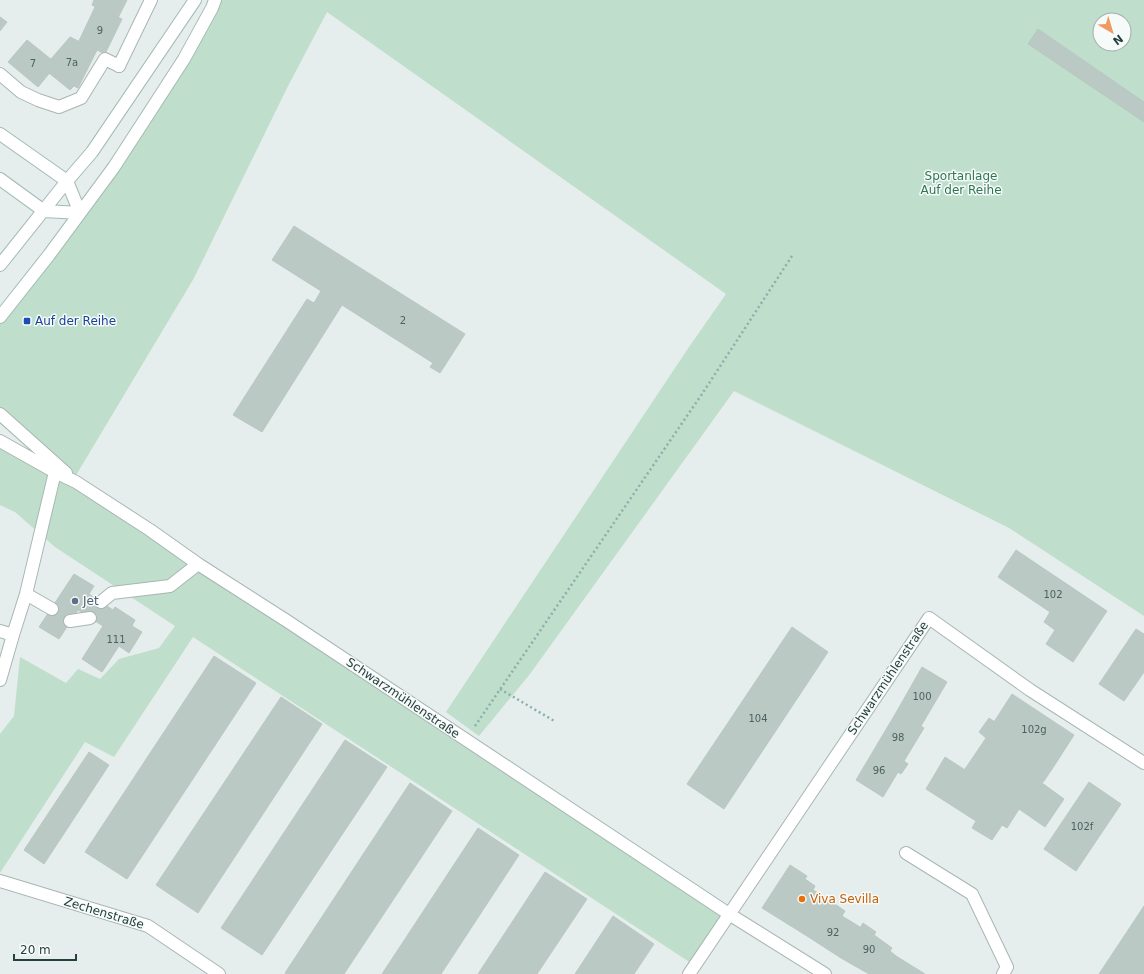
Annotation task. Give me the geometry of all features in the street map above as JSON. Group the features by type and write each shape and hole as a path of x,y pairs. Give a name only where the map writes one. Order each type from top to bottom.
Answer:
{"street":[{"path":"0,74 21,92 59,107 80,98 106,59 119,66 151,0"},
{"path":"0,265 92,152 196,0"},
{"path":"0,317 114,167 176,72 215,0"},
{"path":"0,134 67,181 80,213"},
{"path":"0,179 44,211 80,213"},
{"name":"Schwarzmühlenstraße","path":"0,414 76,482"},
{"name":"Schwarzmühlenstraße","path":"0,441 76,482 729,914 825,974"},
{"path":"0,680 12,635 26,594 55,472"},
{"path":"101,602 112,593 170,586 198,564"},
{"path":"26,594 52,608"},
{"path":"70,621 90,618"},
{"name":"Schwarzmühlenstraße","path":"729,914 929,618 1030,690 1144,763"},
{"path":"0,631 12,635"},
{"path":"906,854 972,894 1007,967 1002,974"},
{"name":"Zechenstraße","path":"0,881 148,926 219,974"},
{"path":"689,974 729,914"}],"path":[{"path":"465,739 702,394 792,256"},
{"path":"500,689 556,722"}],"green space":[{"name":"Sportanlage Auf der Reihe","path":"219,0 1144,0 1144,616 1009,528 734,391 530,674 479,736 446,712 689,347 726,294 327,12 287,88 194,278 75,477 0,411 0,323 83,214"},
{"path":"0,448 75,486 723,914 691,963 193,637 114,757 85,742 0,873 0,734 14,716 20,657 66,683 78,669 100,679 119,659 159,648 175,626 55,547 15,512 0,505"}],"building":[{"path":"94,0 127,0 118,18 92,5"},
{"path":"95,7 122,19 105,54 79,41"},
{"path":"0,17 7,22 0,31"},
{"path":"1038,29 1144,102 1144,122 1028,44"},
{"path":"70,37 97,50 78,88 74,86 70,90 49,73 57,64 51,59"},
{"path":"27,40 57,64 38,87 8,62"},
{"path":"294,226 465,334 440,373 430,367 433,363 342,305 262,432 233,415 307,299 314,303 321,291 272,260"},
{"path":"1016,550 1107,611 1073,662 1046,644 1055,630 1044,622 1050,612 998,577"},
{"path":"74,574 94,586 89,594 113,610 103,626 78,610 59,639 39,627"},
{"path":"115,607 135,620 132,626 142,632 129,653 119,646 102,672 82,659"},
{"path":"792,627 828,652 724,809 687,784"},
{"path":"1136,629 1144,634 1144,672 1124,701 1099,684"},
{"path":"214,656 256,683 127,879 85,852"},
{"path":"922,667 947,682 921,726 897,711"},
{"path":"1012,694 1074,735 1056,763 994,722"},
{"path":"281,697 322,724 198,913 156,885"},
{"path":"897,711 924,728 904,761 908,764 901,774 898,772 883,797 856,780"},
{"path":"989,718 1056,763 1044,781 984,741 986,738 979,732"},
{"path":"345,740 387,767 262,955 221,928"},
{"path":"984,741 1044,781 1042,783 1064,799 1045,827 1019,809 1021,806 965,769"},
{"path":"89,752 109,765 44,864 24,850"},
{"path":"945,757 1021,806 1007,828 1002,825 992,840 972,828 976,821 926,789"},
{"path":"1089,782 1121,804 1076,871 1044,849"},
{"path":"410,783 452,811 344,974 285,973"},
{"path":"478,828 519,855 441,974 382,974"},
{"path":"790,865 807,876 805,879 815,886 813,890 829,900 807,936 762,908"},
{"path":"545,872 587,899 537,974 478,974"},
{"path":"829,900 845,911 842,916 860,927 841,958 807,936"},
{"path":"1144,906 1144,974 1099,974"},
{"path":"613,916 654,944 634,974 575,974"},
{"path":"863,923 876,932 874,935 892,948 890,951 896,956 884,974 869,974 841,958"},
{"path":"896,956 925,974 884,974"}],"place":[{"name":"Auf der Reihe","path":"27,321"},
{"name":"Jet","path":"75,601"},
{"name":"Viva Sevilla","path":"802,899"}]}
